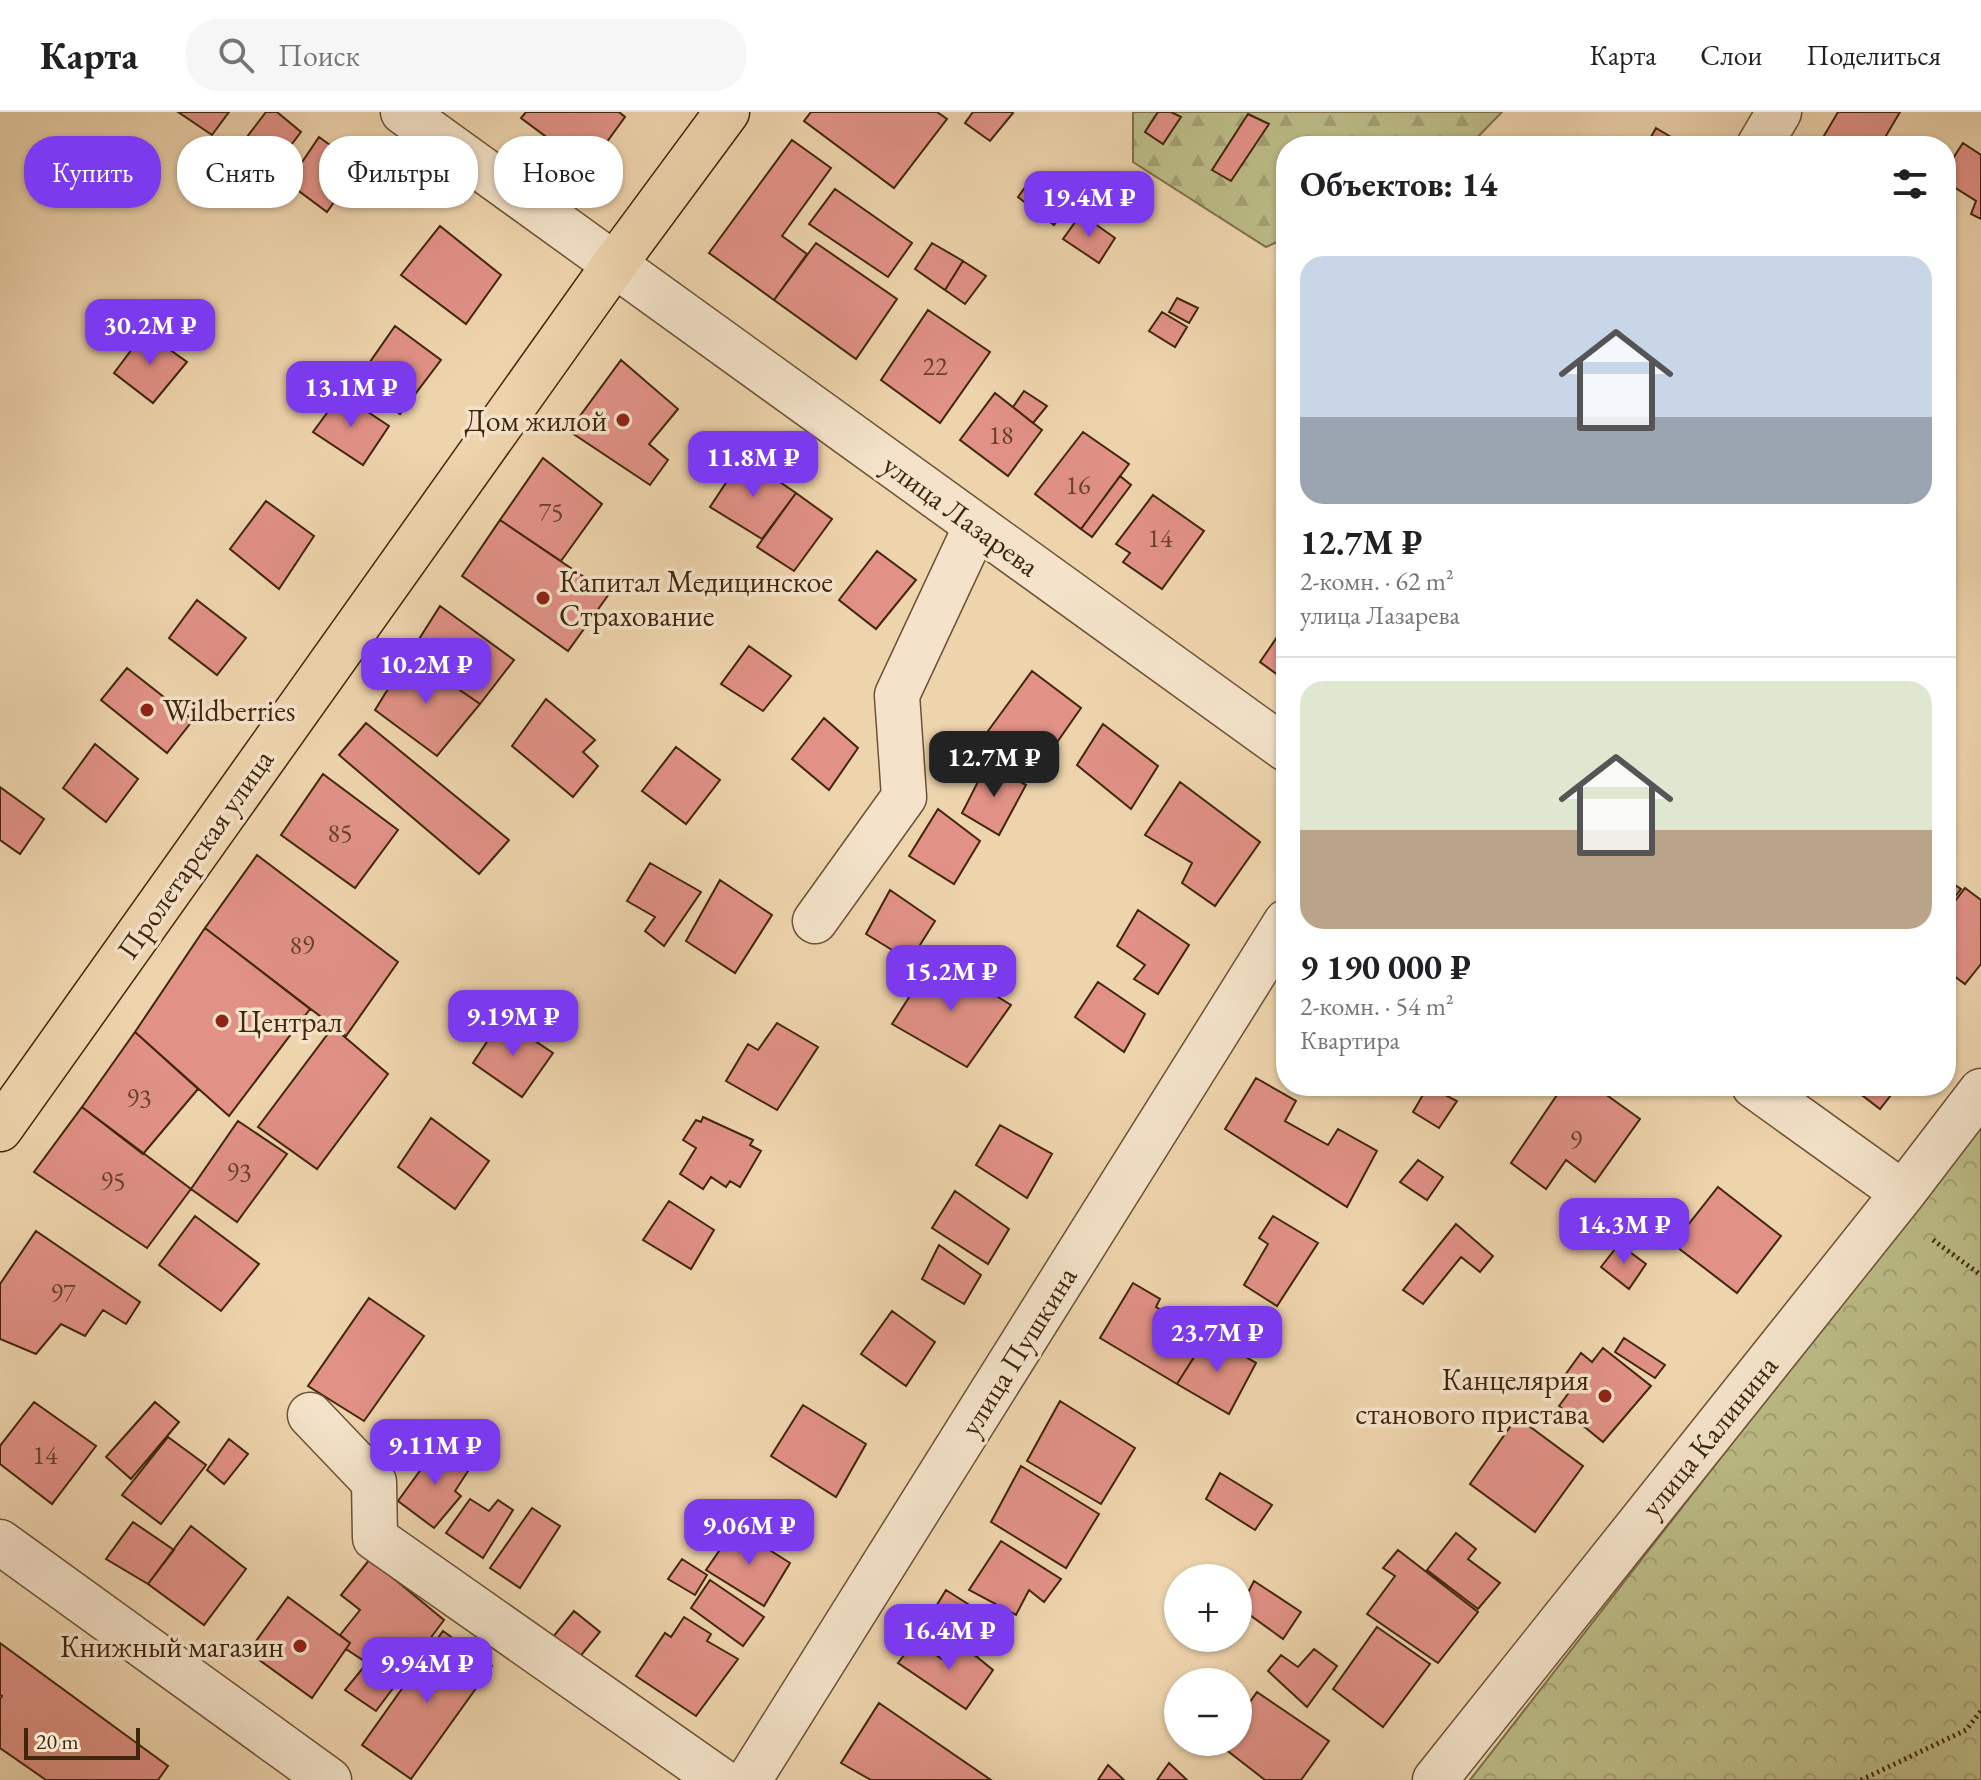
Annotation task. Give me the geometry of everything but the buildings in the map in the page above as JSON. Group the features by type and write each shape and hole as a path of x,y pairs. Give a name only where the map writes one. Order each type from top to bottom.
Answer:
{"main road":[{"name":"Пролетарская улица","path":"0,1129 614,265 727,112"}],"street":[{"name":"улица Лазарева","path":"403,112 1276,742"},
{"path":"1765,136 1779,112"},
{"path":"815,921 904,797 897,695 976,526"},
{"name":"улица Пушкина","path":"749,1780 1276,938"},
{"name":"улица Калинина","path":"1435,1780 1981,1091"},
{"path":"1768,1096 1903,1193"},
{"path":"310,1415 374,1482 375,1538 720,1780"},
{"path":"0,1542 329,1780"}],"path":[{"path":"1933,1240 1981,1275"},
{"path":"1861,1780 1966,1730 1981,1711"},
{"path":"1877,1772 1878,1780"}],"green space":[{"path":"1133,112 1502,112 1479,136 1276,136 1276,242 1266,247 1133,162"},
{"path":"1981,1123 1981,1780 1470,1780"}],"place":[{"name":"Дом жилой","path":"623,420"},
{"name":"Капитал Медицинское Страхование","path":"543,598"},
{"name":"Wildberries","path":"147,710"},
{"name":"Централ","path":"222,1021"},
{"name":"Канцелярия станового пристава","path":"1605,1396"},
{"name":"Книжный магазин","path":"300,1646"}]}
